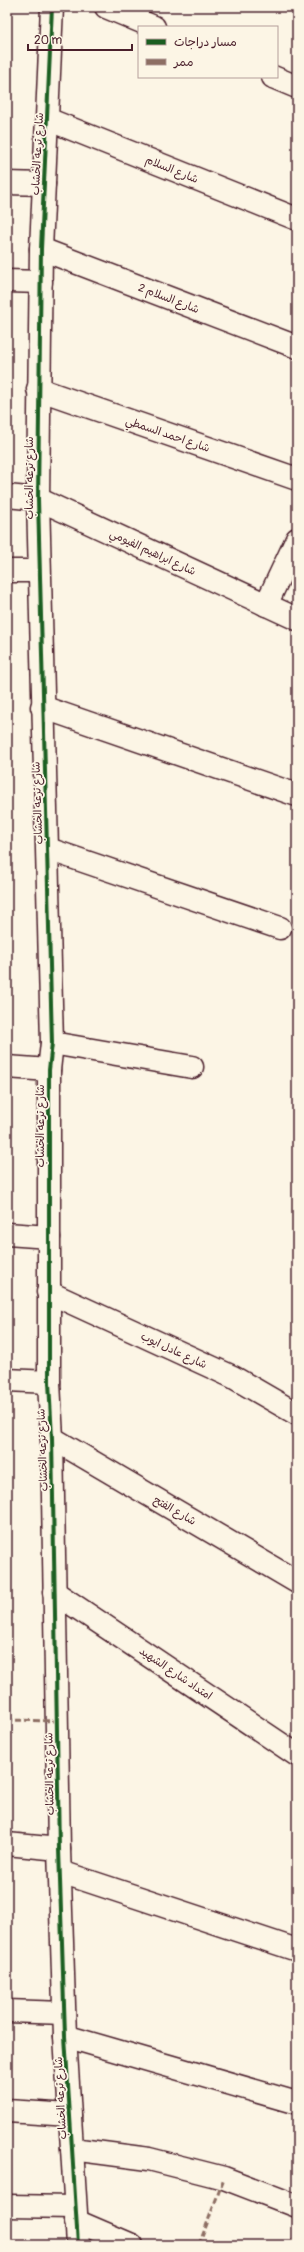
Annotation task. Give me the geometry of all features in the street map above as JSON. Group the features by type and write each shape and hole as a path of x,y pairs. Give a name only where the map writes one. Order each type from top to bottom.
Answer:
{"street":[{"name":"شارع ترعه الخشاب","path":"52,7 41,249 38,389 38,570 48,849 52,1043 49,1070 48,1292 59,1849 61,1872 65,2036 78,2245"},
{"path":"106,7 152,26"},
{"path":"276,78 297,87"},
{"name":"شارع السلام","path":"47,120 297,219"},
{"path":"7,183 44,184"},
{"name":"شارع السلام 2","path":"41,249 297,347"},
{"path":"7,281 41,282"},
{"name":"شارع احمد السمطي","path":"38,389 297,479"},
{"name":"شارع ابراهيم الفيومي","path":"7,496 38,499 297,619"},
{"path":"266,605 297,539"},
{"path":"7,571 38,570"},
{"path":"42,707 297,794"},
{"path":"48,849 280,928"},
{"path":"52,1043 192,1067"},
{"path":"7,1067 49,1070"},
{"path":"7,1234 49,1237"},
{"name":"شارع عادل ايوب","path":"48,1292 233,1377 297,1414"},
{"path":"7,1380 49,1382"},
{"name":"شارع الفتح","path":"52,1438 297,1582"},
{"name":"امتداد شارع الشهيد","path":"54,1592 297,1755"},
{"path":"7,1844 59,1849"},
{"path":"61,1872 297,1950"},
{"path":"7,2011 64,2013"},
{"path":"65,2036 297,2103"},
{"path":"7,2111 70,2115"},
{"path":"72,2149 149,2159 224,2178 297,2206"},
{"path":"7,2206 76,2214 132,2245"}],"marked path":[{"path":"7,1720 57,1721"},
{"path":"199,2245 224,2178"}],"cycle path":[{"path":"52,7 41,249 38,499 52,1043 49,1070 49,1382 52,1438 59,1849 65,2036 78,2245"}]}
